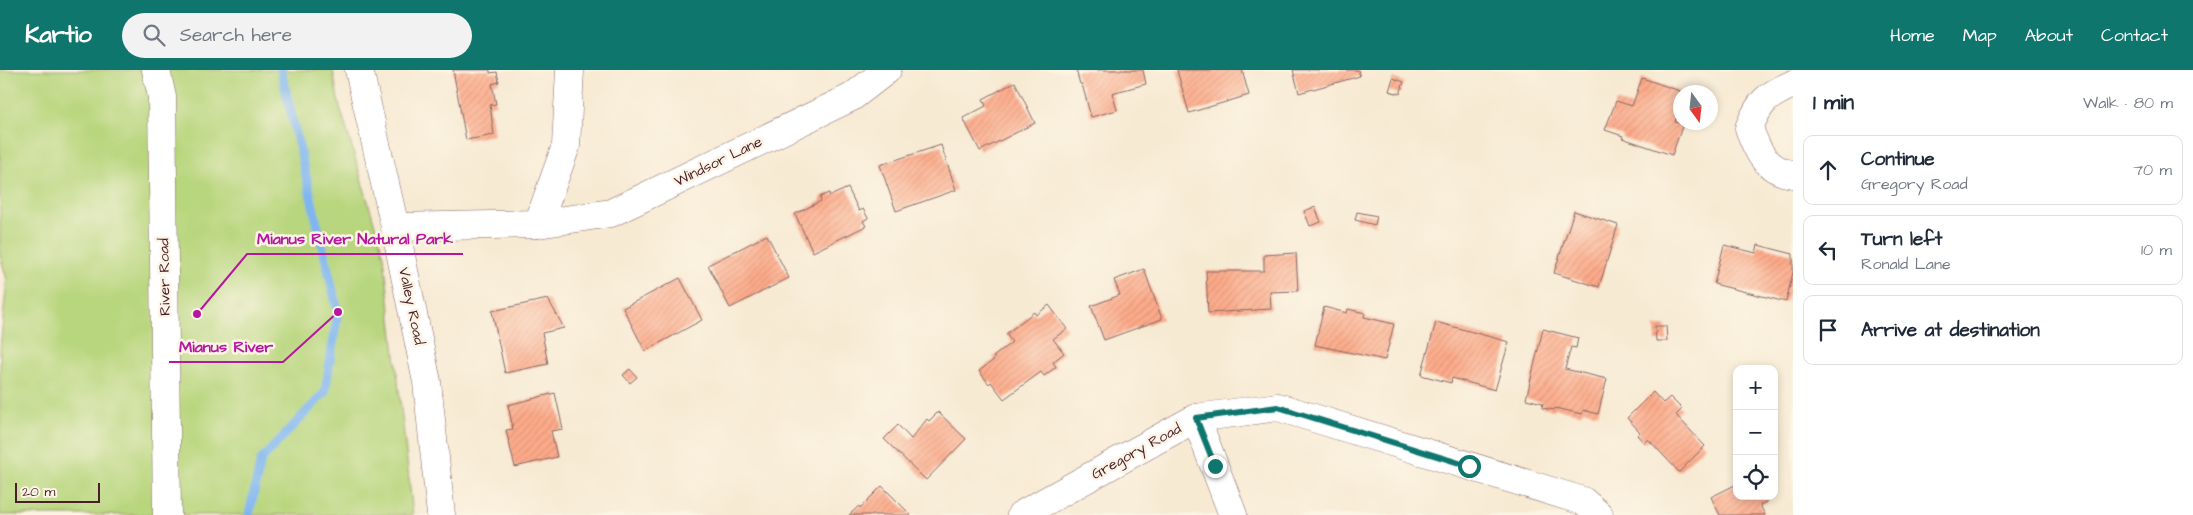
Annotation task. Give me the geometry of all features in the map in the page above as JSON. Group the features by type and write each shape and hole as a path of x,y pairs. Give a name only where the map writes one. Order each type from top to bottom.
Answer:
{"street":[{"name":"River Road","path":"156,70 162,97 166,515"},
{"name":"Valley Road","path":"358,70 395,227 427,382 441,515"},
{"path":"538,224 566,146 570,70"},
{"name":"Windsor Lane","path":"395,227 538,224 611,214 852,96 887,70"},
{"path":"1793,84 1768,95 1756,112 1749,128 1755,146 1767,164 1793,174"},
{"name":"Gregory Road","path":"1021,515 1196,418 1278,407 1583,501 1598,515"},
{"path":"1196,418 1233,515"}],"green space":[{"path":"0,70 333,70 338,100 384,256 413,515 0,515 0,348 7,280 0,255"}],"building":[{"path":"453,70 490,70 490,73 497,72 499,82 492,84 496,104 490,105 494,135 466,140"},
{"path":"1076,70 1143,70 1146,84 1112,93 1117,110 1091,117"},
{"path":"1177,70 1242,70 1249,95 1189,113"},
{"path":"1293,70 1358,70 1360,76 1299,93"},
{"path":"1393,78 1404,82 1400,94 1389,91"},
{"path":"1642,78 1673,89 1673,130 1681,130 1672,155 1622,138 1623,136 1605,130 1616,101 1632,106"},
{"path":"1015,82 1035,123 980,151 963,118 986,106 983,99"},
{"path":"941,145 956,190 896,211 880,165"},
{"path":"848,188 859,211 863,209 868,218 863,221 866,226 813,252 795,214 821,201 820,197 829,193 830,196"},
{"path":"1315,207 1321,222 1310,226 1304,211"},
{"path":"1574,211 1618,225 1599,287 1554,273"},
{"path":"1357,212 1377,216 1375,225 1355,220"},
{"path":"767,235 789,278 730,308 708,265"},
{"path":"1724,245 1756,253 1758,245 1793,254 1793,272 1786,302 1714,284"},
{"path":"1296,253 1298,291 1270,292 1271,309 1208,313 1206,271 1264,271 1264,255"},
{"path":"1144,269 1162,319 1104,340 1091,306 1120,295 1114,280"},
{"path":"680,278 702,320 645,351 623,308"},
{"path":"548,299 564,328 542,333 548,364 505,373 492,311"},
{"path":"1049,305 1067,329 1053,339 1064,353 1053,362 1056,367 1044,376 1041,372 1004,399 991,382 989,384 979,371 995,359 993,357 1012,342 1006,334 1034,312 1036,315"},
{"path":"1324,307 1347,313 1348,309 1365,313 1364,317 1394,324 1385,360 1315,345"},
{"path":"1436,322 1509,342 1495,390 1452,378 1451,383 1421,375"},
{"path":"1655,326 1666,326 1667,341 1656,341"},
{"path":"1543,329 1578,338 1576,348 1571,347 1565,369 1607,379 1598,414 1583,410 1582,414 1555,408 1554,410 1542,408 1543,403 1526,399"},
{"path":"630,369 637,377 630,383 623,375"},
{"path":"1653,392 1663,403 1670,397 1682,409 1676,415 1705,446 1679,472 1648,439 1644,443 1637,435 1640,432 1627,418"},
{"path":"555,393 563,429 551,431 557,457 515,467 506,430 513,429 508,405"},
{"path":"938,412 966,439 926,480 884,439 898,425 911,439 927,419 929,421"},
{"path":"882,486 911,515 849,515 859,506 860,508"},
{"path":"1733,486 1733,500 1768,501 1760,505 1765,515 1720,515 1711,497"}],"waterway":[{"path":"249,515 261,460 325,392 338,312 281,70"}],"place":[{"name":"Mianus River","path":"338,312"},
{"name":"Mianus River Natural Park","path":"197,314"}],"route":[{"path":"1215,466 1196,418 1278,407 1469,466"}]}
